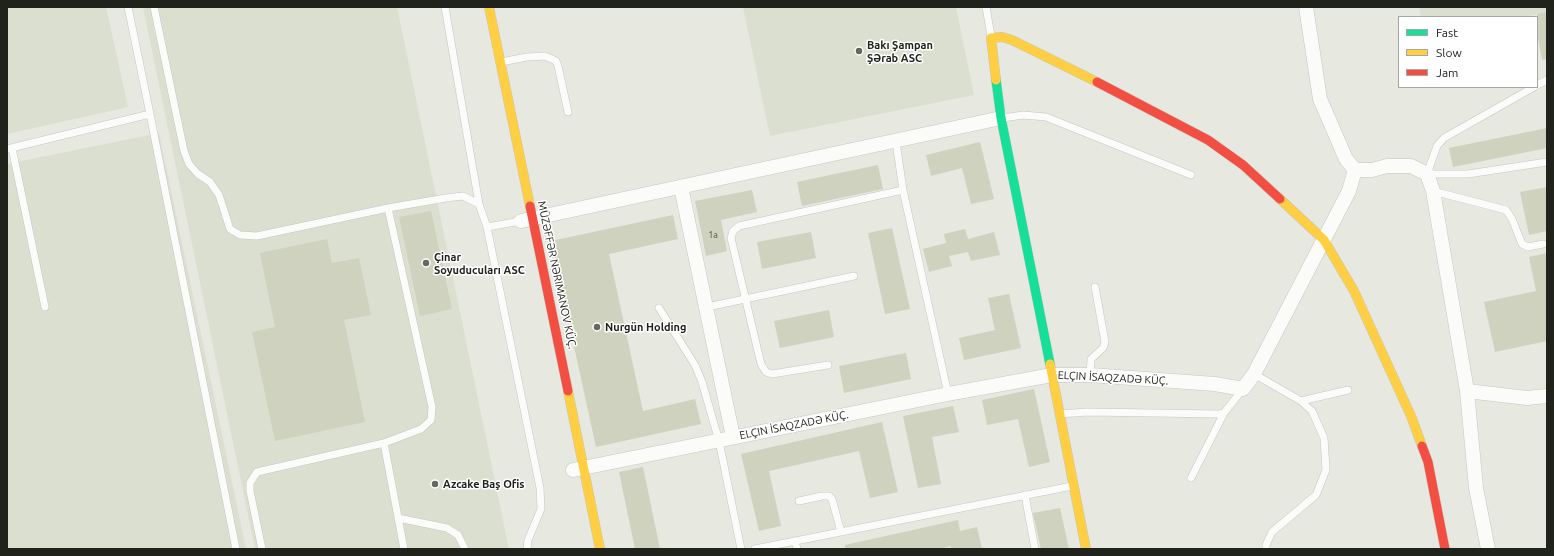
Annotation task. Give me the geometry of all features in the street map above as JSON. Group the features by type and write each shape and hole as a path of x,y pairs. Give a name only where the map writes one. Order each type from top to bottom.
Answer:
{"street":[{"name":"MÜZƏFFƏR NƏRIMANOV KÜÇ.","path":"489,7 501,62 525,221 575,469 600,549"},
{"path":"1306,7 1320,99 1346,159 1355,170"},
{"path":"1086,549 1001,118 991,38 1002,37 1012,40 1146,107 1208,140 1243,165 1324,240 1354,291 1411,416 1428,462 1445,549"},
{"path":"525,221 896,142 1001,118"},
{"path":"1355,170 1372,170 1387,166 1411,166 1427,174 1433,191 1467,391 1476,488 1488,549"},
{"path":"1243,389 1254,374 1324,240 1349,191 1355,170"},
{"path":"681,187 733,438"},
{"name":"ELÇIN İSAQZADƏ KÜÇ.","path":"575,469 948,394 1052,375 1090,375 1215,384 1243,389"},
{"path":"1467,391 1527,398 1547,396"}],"lane":[{"path":"128,7 236,549"},
{"path":"154,7 184,152 189,164 198,174 210,182 219,194 230,229 240,235 257,236 388,208 462,196 479,204"},
{"path":"445,7 479,204 487,227 540,488 541,509 528,540 527,549"},
{"path":"986,7 991,38"},
{"path":"501,62 527,57 545,56 556,61 568,112"},
{"path":"1538,84 1547,80"},
{"path":"1532,88 1444,138 1437,146 1427,174 1468,174 1547,162"},
{"path":"45,307 9,148 150,114"},
{"path":"1001,118 1023,115 1046,117 1191,175"},
{"path":"896,142 903,190 948,394"},
{"path":"828,365 772,374 766,372 761,364 731,238 733,231 739,226 903,190"},
{"path":"1433,191 1506,210 1512,219 1522,244 1528,247 1543,244"},
{"path":"262,549 250,491 250,483 257,472 384,443 421,429 430,420 432,407 388,208"},
{"path":"487,227 525,221"},
{"path":"707,307 854,276"},
{"path":"1090,375 1091,360 1103,348 1105,342 1095,287"},
{"path":"659,308 695,365 704,389 719,440 741,549"},
{"path":"1254,374 1301,401 1312,411 1324,438 1326,470 1316,495 1272,532 1266,545 1266,549"},
{"path":"1190,478 1224,413 1243,389"},
{"path":"1301,401 1348,390"},
{"path":"1060,414 1087,412 1214,415 1224,413"},
{"path":"384,443 404,549"},
{"path":"755,549 1073,486"},
{"path":"1025,495 1035,549"},
{"path":"799,501 829,496 832,499 841,532"},
{"path":"398,518 447,528 458,535 464,549"},
{"path":"796,541 797,549"}],"shaded area":[{"path":"7,7 106,7 128,107 7,134"},
{"path":"143,7 397,7 509,549 255,549"},
{"name":"Bakı Şampan Şərab ASC","path":"743,7 956,7 974,95 770,136"},
{"path":"1419,7 1547,7 1547,12 1529,16 1421,16"},
{"path":"159,133 246,549 7,549 7,164"}],"building":[{"path":"1547,12 1547,59 1542,60 1538,38 1537,14"},
{"path":"1547,128 1547,148 1453,167 1449,148"},
{"path":"980,142 994,199 971,204 962,168 931,176 926,155"},
{"path":"878,165 883,189 802,206 797,182"},
{"path":"1547,187 1547,231 1529,235 1520,192"},
{"path":"752,190 757,212 721,220 727,251 706,256 695,201"},
{"name":"Çinar Soyuducuları ASC","path":"431,211 452,309 420,316 399,217"},
{"name":"Nurgün Holding","path":"673,215 678,239 609,254 643,411 695,399 701,424 596,447 551,241"},
{"path":"892,228 910,309 885,314 868,233"},
{"path":"965,229 968,239 994,232 1000,255 971,261 968,252 949,256 952,266 929,272 923,249 946,243 944,234"},
{"path":"811,232 816,258 762,269 757,242"},
{"path":"327,239 332,263 359,258 371,315 344,320 365,422 275,441 252,332 275,327 260,253"},
{"path":"1547,253 1547,341 1495,352 1484,302 1536,291 1529,257"},
{"path":"1009,294 1021,348 964,360 959,338 995,330 988,298"},
{"path":"829,310 834,337 780,348 774,321"},
{"path":"906,353 911,379 844,393 839,366"},
{"path":"1034,389 1050,462 1029,467 1018,419 987,425 982,400"},
{"path":"953,406 959,432 932,437 941,484 918,488 903,416"},
{"path":"882,422 898,492 870,498 859,451 769,471 781,526 759,531 741,454"},
{"path":"643,467 660,549 635,549 619,472"},
{"path":"1060,508 1069,549 1041,549 1033,513"},
{"path":"958,520 960,531 977,527 982,549 951,549 951,546 939,549 845,549 845,545"}],"traffic: fast":[{"path":"996,80 1001,118 1050,364"}],"traffic: slow":[{"path":"489,7 530,206"},
{"path":"996,80 991,38 1002,37 1012,40 1097,82"},
{"path":"1280,199 1324,240 1354,291 1411,416 1422,446"},
{"path":"1050,364 1086,549"},
{"path":"568,391 600,549"}],"traffic: jam":[{"path":"1097,82 1208,140 1243,165 1280,199"},
{"path":"530,206 568,391"},
{"path":"1422,446 1428,462 1445,549"}],"place":[{"name":"Bakı Şampan Şərab ASC","path":"859,51"},
{"name":"Çinar Soyuducuları ASC","path":"426,263"},
{"name":"Nurgün Holding","path":"597,327"},
{"name":"Azcake Baş Ofis","path":"435,484"}]}
